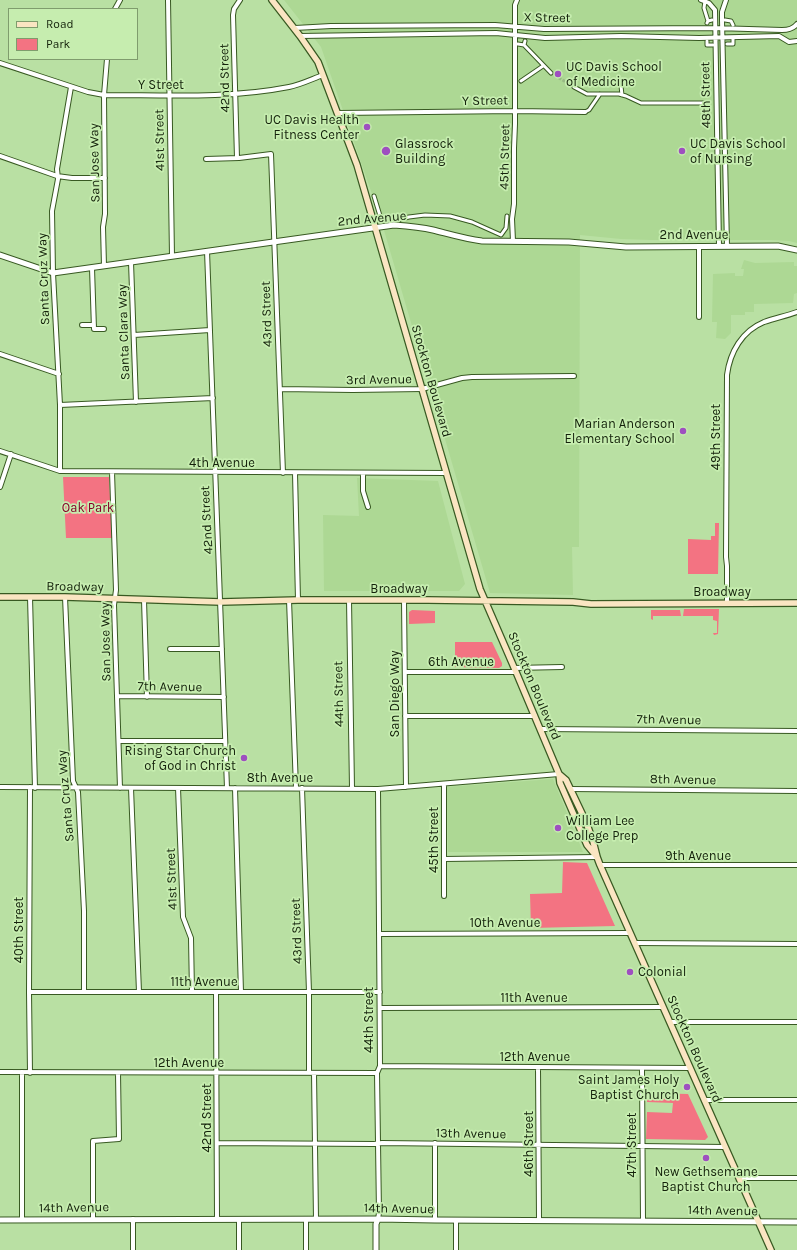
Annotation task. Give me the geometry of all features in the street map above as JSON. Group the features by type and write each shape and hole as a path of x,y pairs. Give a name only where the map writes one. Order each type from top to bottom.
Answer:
{"main road":[{"name":"Stockton Boulevard","path":"272,0 315,56 358,164 480,589 560,774 566,780 594,841 600,865 771,1250"},
{"name":"Broadway","path":"0,597 65,597 221,602 289,600 404,600 573,602 591,604 727,602 797,603"},
{"name":"Stockton Boulevard","path":"560,774 560,783 587,845 597,857"}],"street":[{"name":"41st Street","path":"168,0 172,256"},
{"name":"42nd Street","path":"237,158 233,15 234,9 240,0"},
{"name":"45th Street","path":"513,242 512,219 514,204 514,148 516,111 515,5 517,0"},
{"name":"48th Street","path":"704,0 715,10 718,246"},
{"path":"704,0 704,8 709,21"},
{"name":"48th Street","path":"726,0 722,12 722,37 727,246"},
{"path":"725,20 731,21 733,25"},
{"name":"X Street","path":"295,28 331,26 495,25 544,29 722,28 782,30 790,29 796,26"},
{"name":"X Street","path":"300,36 488,33 545,38 779,36 789,42 797,41"},
{"path":"727,44 733,44 733,39"},
{"path":"518,44 525,43 543,66 551,73"},
{"path":"706,44 713,45"},
{"name":"San Jose Way","path":"104,266 103,227 106,214 104,95 107,60"},
{"name":"Y Street","path":"0,63 71,87 104,95 235,94 291,87 323,75"},
{"path":"521,82 543,66"},
{"path":"621,86 622,95"},
{"name":"Santa Cruz Way","path":"60,471 60,405 53,273 52,211 57,169 71,87"},
{"path":"574,87 587,94 622,95 641,103 707,103"},
{"path":"585,112 589,110 600,94"},
{"name":"Y Street","path":"338,113 516,111 585,112"},
{"name":"43rd Street","path":"237,158 271,154 283,473"},
{"path":"0,156 57,176 72,178 105,178"},
{"path":"206,158 237,158"},
{"path":"374,196 382,221 421,215 450,216 472,222 501,235 506,228 507,216"},
{"name":"2nd Avenue","path":"0,255 53,273 394,225 413,226 469,240 482,241 569,242 626,247 778,246 797,250"},
{"path":"699,246 699,317"},
{"name":"42nd Street","path":"207,251 227,788"},
{"name":"Santa Clara Way","path":"131,262 136,402"},
{"path":"92,268 94,329 104,329"},
{"name":"49th Street","path":"727,602 728,366 735,348 753,328 765,322 797,312"},
{"path":"82,325 94,325"},
{"path":"134,335 210,330"},
{"path":"0,354 59,374"},
{"name":"3rd Avenue","path":"280,389 422,389 462,378 472,377 574,376"},
{"path":"60,405 213,398"},
{"name":"4th Avenue","path":"0,451 60,471 446,473"},
{"path":"0,487 11,454"},
{"name":"San Jose Way","path":"112,472 120,788"},
{"path":"295,473 298,600"},
{"path":"363,473 364,491 368,507"},
{"name":"40th Street","path":"30,597 32,788 29,992 30,1073"},
{"name":"Santa Cruz Way","path":"65,597 73,781 78,792 84,911 84,992"},
{"path":"144,600 147,697"},
{"path":"289,600 296,788"},
{"name":"44th Street","path":"348,600 352,788"},
{"name":"San Diego Way","path":"404,600 406,787"},
{"path":"170,649 222,649"},
{"name":"6th Avenue","path":"405,672 515,670 562,667"},
{"name":"7th Avenue","path":"117,696 224,697"},
{"path":"405,716 535,716"},
{"name":"7th Avenue","path":"540,729 797,731"},
{"path":"119,741 226,741"},
{"name":"8th Avenue","path":"0,787 378,788 560,774"},
{"name":"45th Street","path":"444,784 444,896"},
{"path":"131,788 139,992"},
{"name":"41st Street","path":"178,788 183,917 191,938 192,992"},
{"path":"235,788 241,992"},
{"name":"43rd Street","path":"302,788 309,992 309,1073"},
{"name":"44th Street","path":"376,1250 376,1224 379,1213 377,1073 380,1066 378,788"},
{"name":"8th Avenue","path":"570,789 797,791"},
{"path":"444,859 597,857"},
{"name":"9th Avenue","path":"600,865 797,866"},
{"name":"10th Avenue","path":"379,934 630,932"},
{"path":"635,944 797,944"},
{"name":"11th Avenue","path":"29,992 380,992"},
{"name":"42nd Street","path":"216,992 217,1219"},
{"name":"11th Avenue","path":"380,1008 663,1007"},
{"path":"670,1022 797,1022"},
{"name":"12th Avenue","path":"380,1066 690,1068"},
{"name":"46th Street","path":"538,1067 540,1220"},
{"name":"47th Street","path":"642,1068 643,1221"},
{"name":"12th Avenue","path":"0,1072 377,1073"},
{"path":"22,1072 22,1220"},
{"path":"93,1219 93,1141 119,1139 118,1073"},
{"path":"314,1073 316,1219"},
{"path":"704,1100 797,1100"},
{"path":"435,1143 435,1220"},
{"name":"13th Avenue","path":"217,1144 435,1143 725,1147"},
{"path":"739,1178 797,1178"},
{"path":"133,1219 133,1250"},
{"path":"239,1250 240,1219"},
{"path":"306,1219 306,1250"},
{"name":"14th Avenue","path":"0,1220 378,1219 797,1222"},
{"path":"456,1220 456,1250"}],"shaded area":[{"path":"284,0 797,0 797,243 771,240 621,239 580,235 579,547 572,547 573,595 490,593 381,220 321,47"},
{"path":"744,260 755,263 794,262 794,266 797,266 797,293 794,294 793,303 754,304 754,312 745,312 745,315 731,315 731,333 725,339 716,338 717,322 712,322 713,274 735,273 735,276 743,276 744,269 741,269"},
{"path":"357,478 438,481 465,584 459,591 324,591 323,515 359,516"},
{"path":"553,779 583,852 448,852 447,787"}],"green space":[{"name":"Oak Park","path":"63,477 109,477 112,538 66,538"},
{"path":"715,523 719,523 718,574 688,574 688,539 711,540 711,536 715,536"},
{"path":"684,609 719,609 718,634 714,635 713,633 717,633 717,621 713,620 713,616 683,616"},
{"path":"412,610 435,611 435,623 409,624 409,612"},
{"path":"651,610 680,610 681,616 653,616 653,620 651,619"},
{"path":"455,642 492,642 502,666 499,668 455,667"},
{"path":"563,862 587,863 615,926 531,928 530,894 562,893"},
{"path":"647,1093 688,1094 708,1137 705,1140 646,1139 647,1112 672,1113 673,1103 647,1102"}],"tunnel":[{"path":"551,73 574,87"}],"place":[{"name":"UC Davis School of Medicine","path":"558,74"},
{"name":"UC Davis Health Fitness Center","path":"367,127"},
{"name":"Glassrock Building","path":"386,151"},
{"name":"UC Davis School of Nursing","path":"682,151"},
{"name":"Marian Anderson Elementary School","path":"683,431"},
{"name":"Rising Star Church of God in Christ","path":"244,758"},
{"name":"William Lee College Prep","path":"558,828"},
{"name":"Colonial","path":"630,972"},
{"name":"Saint James Holy Baptist Church","path":"687,1087"},
{"name":"New Gethsemane Baptist Church","path":"706,1158"}]}
